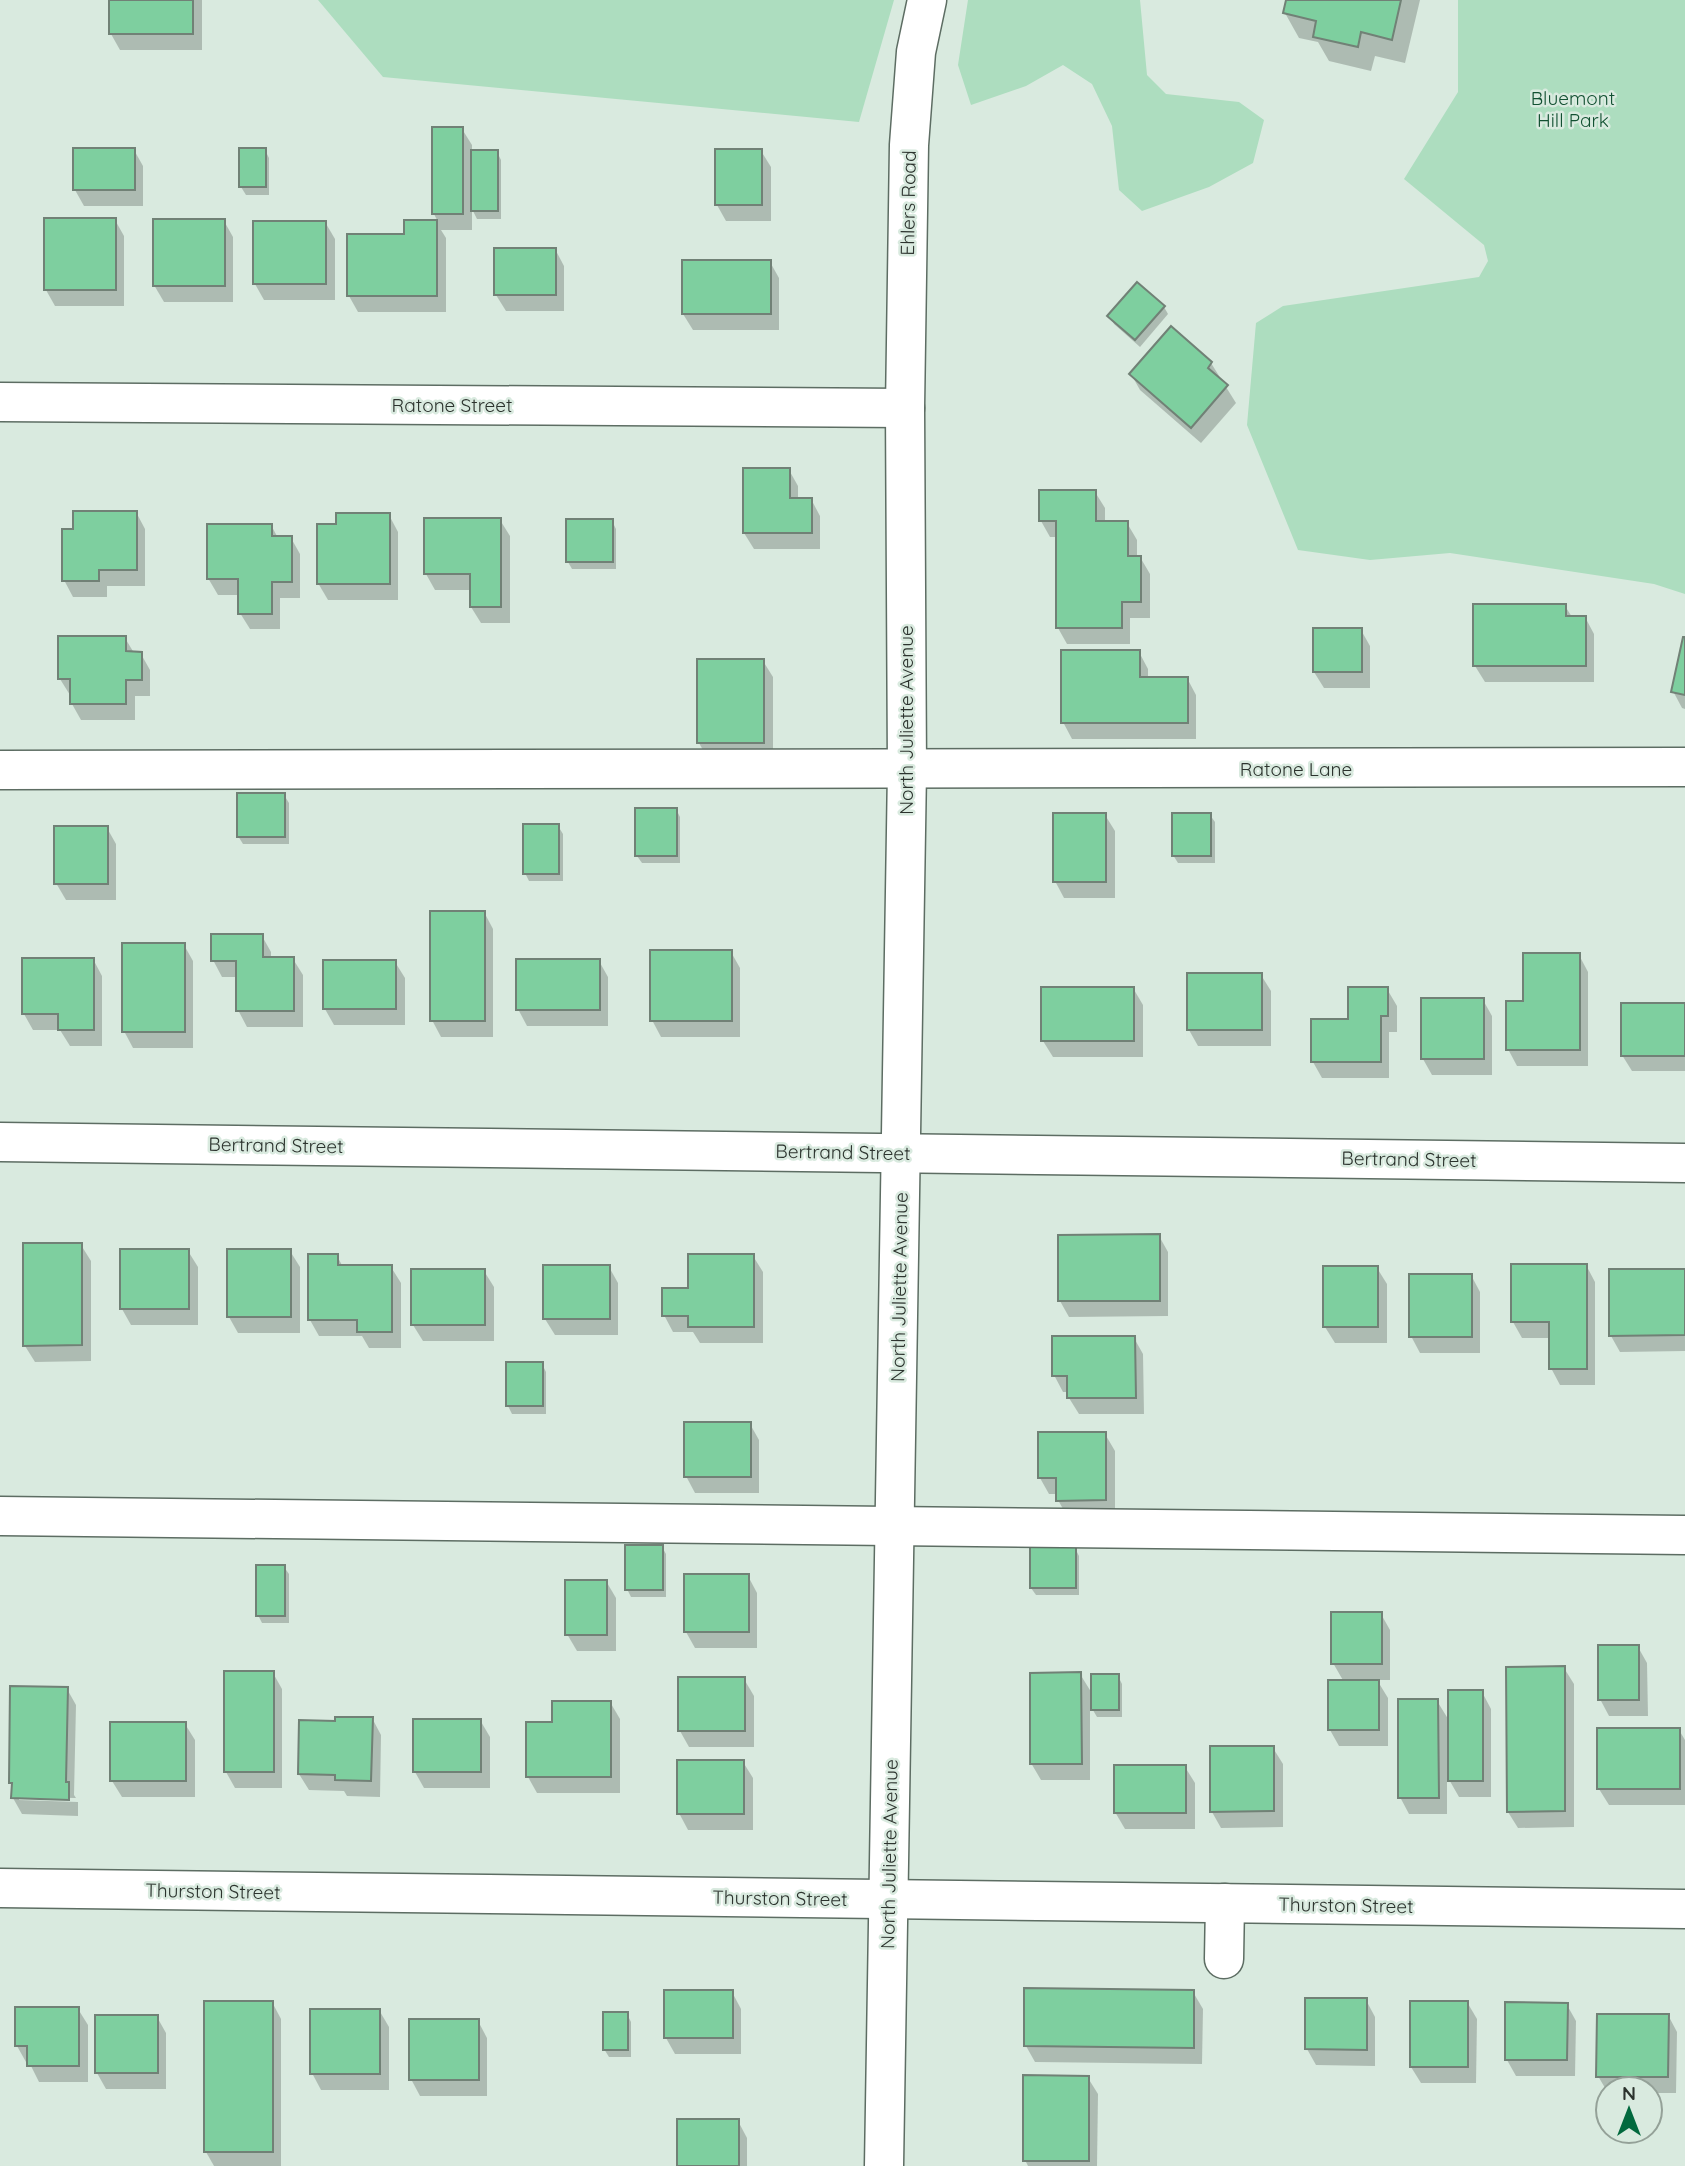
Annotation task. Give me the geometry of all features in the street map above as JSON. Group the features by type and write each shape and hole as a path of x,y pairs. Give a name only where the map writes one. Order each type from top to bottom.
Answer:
{"street":[{"name":"Ehlers Road","path":"905,408 909,145 916,52 927,0"},
{"name":"Ratone Street","path":"0,402 905,408"},
{"name":"North Juliette Avenue","path":"884,2166 907,770 905,408"},
{"name":"Ratone Lane","path":"0,770 1685,767"},
{"name":"Bertrand Street","path":"0,1142 1685,1163"},
{"path":"0,1516 1685,1535"},
{"name":"Thurston Street","path":"0,1888 1685,1909"},
{"path":"1224,1959 1225,1903"}],"green space":[{"path":"318,0 894,0 859,122 383,77"},
{"path":"968,0 1140,0 1147,75 1166,94 1239,102 1264,120 1253,163 1209,187 1142,211 1119,190 1112,126 1092,84 1063,65 1026,86 971,105 958,65"},
{"name":"Bluemont Hill Park","path":"1458,0 1685,0 1685,594 1654,584 1450,553 1370,560 1298,550 1247,425 1256,323 1283,306 1479,277 1488,261 1484,245 1404,179 1458,92"}],"building":[{"path":"109,0 193,0 193,34 109,34"},
{"path":"1286,0 1401,0 1392,40 1361,32 1358,47 1313,37 1316,21 1283,13"},
{"path":"432,127 463,127 463,214 432,214"},
{"path":"73,148 135,148 135,190 73,190"},
{"path":"239,148 266,148 266,187 239,187"},
{"path":"715,149 762,149 762,205 715,205"},
{"path":"471,150 498,150 498,211 471,211"},
{"path":"44,218 116,218 116,290 44,290"},
{"path":"153,219 225,219 225,286 153,286"},
{"path":"404,220 437,220 437,296 347,296 347,234 404,234"},
{"path":"253,221 326,221 326,284 253,284"},
{"path":"494,248 556,248 556,295 494,295"},
{"path":"682,260 771,260 771,314 682,314"},
{"path":"1137,282 1165,306 1135,340 1107,316"},
{"path":"1171,326 1212,362 1208,368 1228,385 1191,428 1129,374"},
{"path":"743,468 790,468 790,498 812,498 812,533 743,533"},
{"path":"1039,490 1096,490 1096,521 1128,521 1128,556 1141,556 1141,602 1122,602 1122,628 1056,628 1056,521 1039,521"},
{"path":"73,511 137,511 137,570 99,570 99,581 62,581 62,529 73,529"},
{"path":"336,513 390,513 390,584 317,584 317,524 336,524"},
{"path":"424,518 501,518 501,607 470,607 470,574 424,574"},
{"path":"566,519 613,519 613,562 566,562"},
{"path":"207,524 272,524 272,536 292,536 292,582 272,582 272,614 238,614 238,579 207,579"},
{"path":"1473,604 1566,604 1566,616 1586,616 1586,666 1473,666"},
{"path":"1313,628 1362,628 1362,672 1313,672"},
{"path":"58,636 126,636 126,651 142,652 142,680 126,680 126,704 70,704 70,679 58,679"},
{"path":"1685,637 1685,695 1671,692"},
{"path":"1061,650 1140,650 1140,677 1188,677 1188,723 1061,723"},
{"path":"697,659 764,659 764,743 697,743"},
{"path":"237,793 285,793 285,837 237,837"},
{"path":"635,808 677,808 677,856 635,856"},
{"path":"1053,813 1106,813 1106,882 1053,882"},
{"path":"1172,813 1211,813 1211,856 1172,856"},
{"path":"523,824 559,824 559,874 523,874"},
{"path":"54,826 108,826 108,884 54,884"},
{"path":"430,911 485,911 485,1021 430,1021"},
{"path":"211,934 263,934 263,957 294,957 294,1011 236,1011 236,961 211,961"},
{"path":"122,943 185,943 185,1032 122,1032"},
{"path":"650,950 732,950 732,1021 650,1021"},
{"path":"1523,953 1580,953 1580,1050 1506,1050 1506,1001 1523,1001"},
{"path":"22,958 94,958 94,1030 58,1030 58,1014 22,1014"},
{"path":"516,959 600,959 600,1010 516,1010"},
{"path":"323,960 396,960 396,1009 323,1009"},
{"path":"1187,973 1262,973 1262,1030 1187,1030"},
{"path":"1041,987 1134,987 1134,1041 1041,1041"},
{"path":"1348,987 1388,987 1388,1016 1381,1016 1381,1062 1311,1062 1311,1019 1348,1019"},
{"path":"1421,998 1484,998 1484,1059 1421,1059"},
{"path":"1621,1003 1685,1003 1685,1056 1621,1056"},
{"path":"1160,1234 1160,1301 1058,1301 1058,1235"},
{"path":"23,1243 82,1243 82,1345 23,1346"},
{"path":"120,1249 189,1249 189,1309 120,1309"},
{"path":"227,1249 291,1249 291,1317 227,1317"},
{"path":"308,1254 338,1254 338,1265 392,1265 392,1332 357,1332 357,1320 308,1320"},
{"path":"688,1254 754,1254 754,1327 688,1327 688,1316 662,1316 662,1288 688,1288"},
{"path":"1511,1264 1587,1264 1587,1369 1549,1369 1549,1322 1511,1322"},
{"path":"543,1265 610,1265 610,1319 543,1319"},
{"path":"1323,1266 1378,1266 1378,1327 1323,1327"},
{"path":"411,1269 485,1269 485,1325 411,1325"},
{"path":"1609,1269 1685,1269 1685,1335 1609,1336"},
{"path":"1409,1274 1472,1274 1472,1337 1409,1337"},
{"path":"1052,1336 1135,1336 1136,1398 1067,1398 1067,1376 1052,1376"},
{"path":"506,1362 543,1362 543,1406 506,1406"},
{"path":"684,1422 751,1422 751,1477 684,1477"},
{"path":"1038,1432 1106,1432 1106,1500 1056,1501 1056,1478 1038,1478"},
{"path":"625,1545 663,1545 663,1590 625,1590"},
{"path":"1076,1546 1076,1588 1030,1588 1030,1547"},
{"path":"256,1565 285,1565 285,1616 256,1616"},
{"path":"684,1574 749,1574 749,1632 684,1632"},
{"path":"565,1580 607,1580 607,1635 565,1635"},
{"path":"1331,1612 1382,1612 1382,1664 1331,1664"},
{"path":"1598,1645 1639,1645 1639,1700 1598,1700"},
{"path":"1565,1666 1565,1811 1507,1812 1506,1667"},
{"path":"224,1671 274,1671 274,1772 224,1772"},
{"path":"1081,1672 1082,1764 1030,1764 1030,1673"},
{"path":"1091,1674 1119,1674 1119,1710 1091,1710"},
{"path":"678,1677 745,1677 745,1731 678,1731"},
{"path":"1328,1680 1379,1680 1379,1730 1328,1730"},
{"path":"10,1686 68,1687 66,1782 69,1782 69,1800 11,1798"},
{"path":"1448,1690 1483,1690 1483,1781 1448,1781"},
{"path":"1398,1699 1438,1699 1439,1798 1398,1798"},
{"path":"552,1701 611,1701 611,1777 526,1777 526,1722 552,1722"},
{"path":"335,1717 373,1717 371,1781 335,1780 335,1775 298,1774 299,1720 335,1721"},
{"path":"413,1719 481,1719 481,1772 413,1772"},
{"path":"110,1722 186,1722 186,1781 110,1781"},
{"path":"1597,1728 1680,1728 1680,1789 1597,1789"},
{"path":"1210,1746 1274,1746 1274,1811 1210,1812"},
{"path":"677,1760 744,1760 744,1814 677,1814"},
{"path":"1114,1765 1186,1765 1186,1813 1114,1813"},
{"path":"1024,1988 1194,1990 1194,2048 1024,2046"},
{"path":"664,1990 733,1990 733,2038 664,2038"},
{"path":"1305,1998 1367,1998 1367,2050 1305,2049"},
{"path":"204,2001 273,2001 273,2152 204,2152"},
{"path":"1410,2001 1468,2001 1468,2067 1410,2067"},
{"path":"1505,2002 1568,2003 1567,2060 1505,2060"},
{"path":"15,2007 79,2007 79,2066 27,2066 27,2046 15,2046"},
{"path":"310,2009 380,2009 380,2074 310,2074"},
{"path":"603,2012 628,2012 628,2050 603,2050"},
{"path":"1597,2014 1669,2014 1668,2077 1596,2075"},
{"path":"95,2015 158,2015 158,2073 95,2073"},
{"path":"409,2019 479,2019 479,2080 409,2080"},
{"path":"1023,2075 1089,2076 1089,2161 1023,2161"},
{"path":"677,2119 739,2119 739,2166 677,2166"}]}
